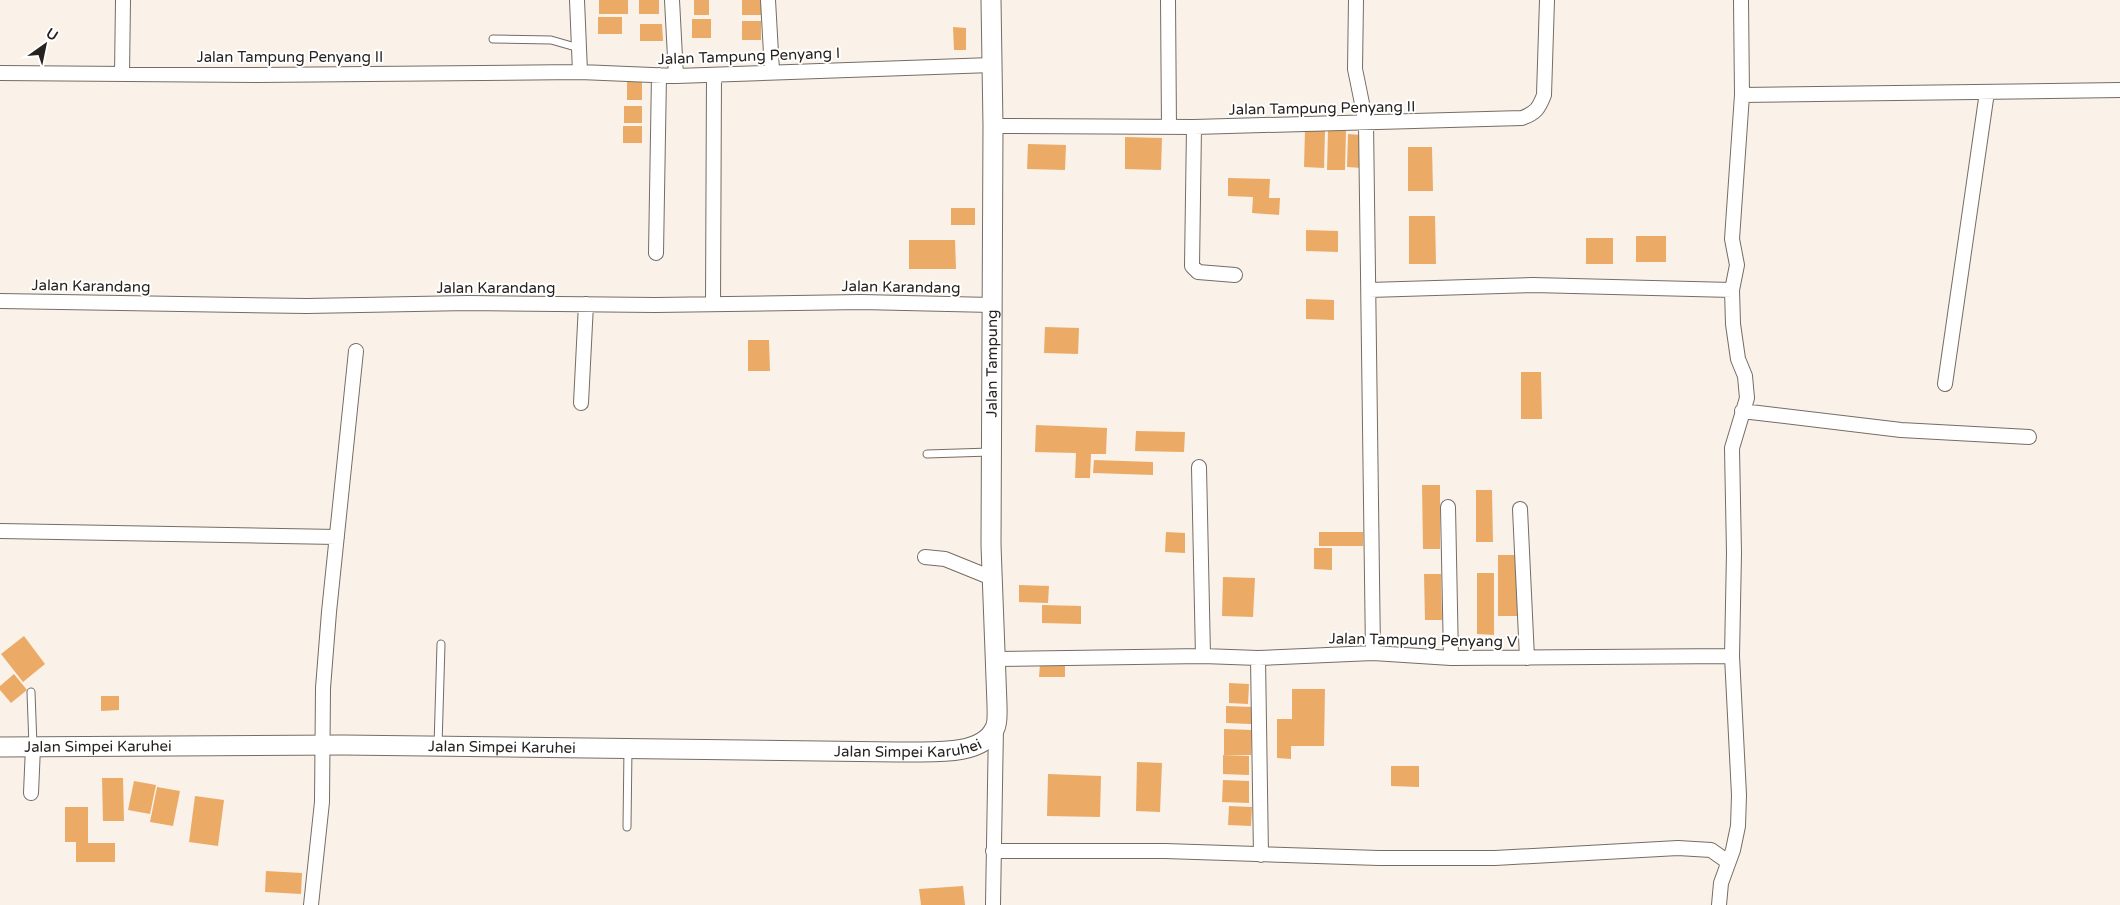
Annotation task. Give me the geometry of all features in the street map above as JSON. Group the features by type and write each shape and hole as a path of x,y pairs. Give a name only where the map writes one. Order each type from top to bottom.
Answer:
{"main road":[{"name":"Jalan Tampung","path":"991,0 994,126 991,452 996,726"},
{"name":"Jalan Simpei Karuhei","path":"0,747 322,745 897,752 956,750 979,746 991,736 996,726"}],"street":[{"path":"122,74 123,0"},
{"path":"577,0 580,72"},
{"path":"672,0 676,76"},
{"path":"768,0 772,71"},
{"path":"1168,0 1169,127"},
{"path":"1356,0 1355,69 1366,123 1373,653"},
{"name":"Jalan Tampung Penyang II","path":"994,126 1194,127 1522,118 1534,114 1540,107 1544,95 1547,0"},
{"path":"1718,905 1721,883 1738,826 1739,795 1732,656 1734,553 1732,448 1747,398 1747,388 1738,359 1733,324 1732,290 1736,273 1732,239 1742,95 1741,0"},
{"name":"Jalan Tampung Penyang I","path":"580,72 676,76 772,71 992,65"},
{"name":"Jalan Tampung Penyang II","path":"0,73 256,75 580,72"},
{"path":"713,304 714,74"},
{"path":"656,253 659,76"},
{"path":"1742,95 2120,90"},
{"path":"1946,384 1988,92"},
{"path":"1194,127 1192,266 1198,272 1235,275"},
{"path":"1369,290 1533,284 1732,290"},
{"name":"Jalan Karandang","path":"0,301 307,306 468,303 713,304 861,302 992,305"},
{"path":"581,402 586,304"},
{"path":"311,905 322,802 324,679 356,351"},
{"path":"1742,412 1901,430 2029,437"},
{"path":"1199,467 1203,656"},
{"path":"1448,507 1450,658"},
{"path":"1520,509 1527,658"},
{"path":"0,531 337,536"},
{"path":"925,557 945,559 992,578"},
{"name":"Jalan Tampung Penyang V","path":"994,658 1203,656 1258,658 1373,653 1450,658 1732,656"},
{"path":"1258,658 1261,855"},
{"path":"993,905 996,726"},
{"path":"31,793 33,747"},
{"path":"993,851 1165,851 1261,855 1495,858 1678,848 1711,850 1728,862"}],"lane":[{"path":"493,39 551,40 579,48"},
{"path":"927,454 991,452"},
{"path":"438,746 441,644"},
{"path":"31,692 33,747"},
{"path":"627,827 628,748"}],"building":[{"path":"599,0 628,0 628,14 599,14"},
{"path":"639,0 659,0 659,14 639,14"},
{"path":"694,0 709,0 709,15 694,15"},
{"path":"742,0 764,0 764,15 742,15"},
{"path":"598,17 622,17 622,34 598,34"},
{"path":"692,19 711,19 711,38 692,38"},
{"path":"742,21 761,21 761,40 742,40"},
{"path":"640,24 662,24 663,41 640,41"},
{"path":"953,27 966,28 966,50 954,50"},
{"path":"627,81 642,81 642,100 627,100"},
{"path":"624,106 642,106 642,123 624,123"},
{"path":"623,126 642,126 642,143 623,143"},
{"path":"1305,130 1325,130 1324,168 1304,167"},
{"path":"1328,131 1346,131 1345,170 1327,170"},
{"path":"1348,134 1362,135 1362,168 1347,167"},
{"path":"1125,137 1162,138 1161,170 1125,169"},
{"path":"1028,144 1066,145 1065,170 1027,169"},
{"path":"1408,147 1432,147 1433,191 1408,191"},
{"path":"1228,178 1270,179 1269,198 1280,198 1279,215 1252,213 1253,197 1228,196"},
{"path":"951,208 975,208 975,225 951,225"},
{"path":"1409,216 1435,216 1436,264 1409,264"},
{"path":"1306,230 1338,231 1338,252 1306,251"},
{"path":"1636,236 1666,236 1666,262 1636,262"},
{"path":"1586,238 1613,238 1613,264 1586,264"},
{"path":"909,240 955,240 956,269 909,269"},
{"path":"1306,299 1334,300 1334,320 1306,319"},
{"path":"1045,327 1079,328 1078,354 1044,353"},
{"path":"748,340 769,340 770,371 748,371"},
{"path":"1521,372 1541,372 1542,419 1521,419"},
{"path":"1036,425 1107,428 1106,454 1091,454 1090,478 1075,478 1076,453 1035,452"},
{"path":"1136,431 1185,432 1184,452 1135,451"},
{"path":"1094,460 1153,462 1153,475 1093,473"},
{"path":"1422,485 1440,485 1440,549 1423,549"},
{"path":"1476,490 1492,490 1493,542 1476,542"},
{"path":"1166,532 1185,533 1185,553 1165,552"},
{"path":"1319,532 1363,532 1363,546 1319,546"},
{"path":"1314,548 1332,548 1332,570 1314,569"},
{"path":"1498,555 1518,555 1519,616 1498,616"},
{"path":"1477,573 1494,573 1494,635 1477,634"},
{"path":"1424,574 1441,574 1442,620 1425,620"},
{"path":"1223,577 1255,578 1253,617 1222,616"},
{"path":"1019,585 1049,586 1048,603 1019,602"},
{"path":"1042,605 1081,606 1081,624 1042,623"},
{"path":"24,636 45,664 23,682 1,654"},
{"path":"1040,664 1065,665 1065,677 1039,677"},
{"path":"14,674 27,690 11,703 0,690 0,686"},
{"path":"1229,683 1249,684 1248,704 1229,703"},
{"path":"1292,689 1325,689 1324,746 1291,746 1291,759 1277,758 1277,719 1292,719"},
{"path":"101,696 119,696 119,710 101,711"},
{"path":"1226,706 1252,707 1251,724 1226,723"},
{"path":"1224,729 1252,730 1251,755 1224,755"},
{"path":"1223,755 1249,756 1249,775 1223,774"},
{"path":"1137,762 1162,763 1160,812 1136,811"},
{"path":"1391,766 1419,766 1419,787 1391,786"},
{"path":"1048,774 1101,776 1100,817 1047,816"},
{"path":"102,778 123,778 124,821 103,821"},
{"path":"1223,780 1249,781 1249,803 1222,802"},
{"path":"134,781 156,785 150,814 128,810"},
{"path":"157,787 180,791 173,826 150,822"},
{"path":"195,796 224,800 218,846 189,842"},
{"path":"1229,806 1252,807 1251,826 1228,825"},
{"path":"65,807 88,807 88,843 115,843 115,862 76,862 76,842 65,842"},
{"path":"266,871 302,873 301,894 265,892"},
{"path":"963,886 965,905 921,905 919,889"}]}
